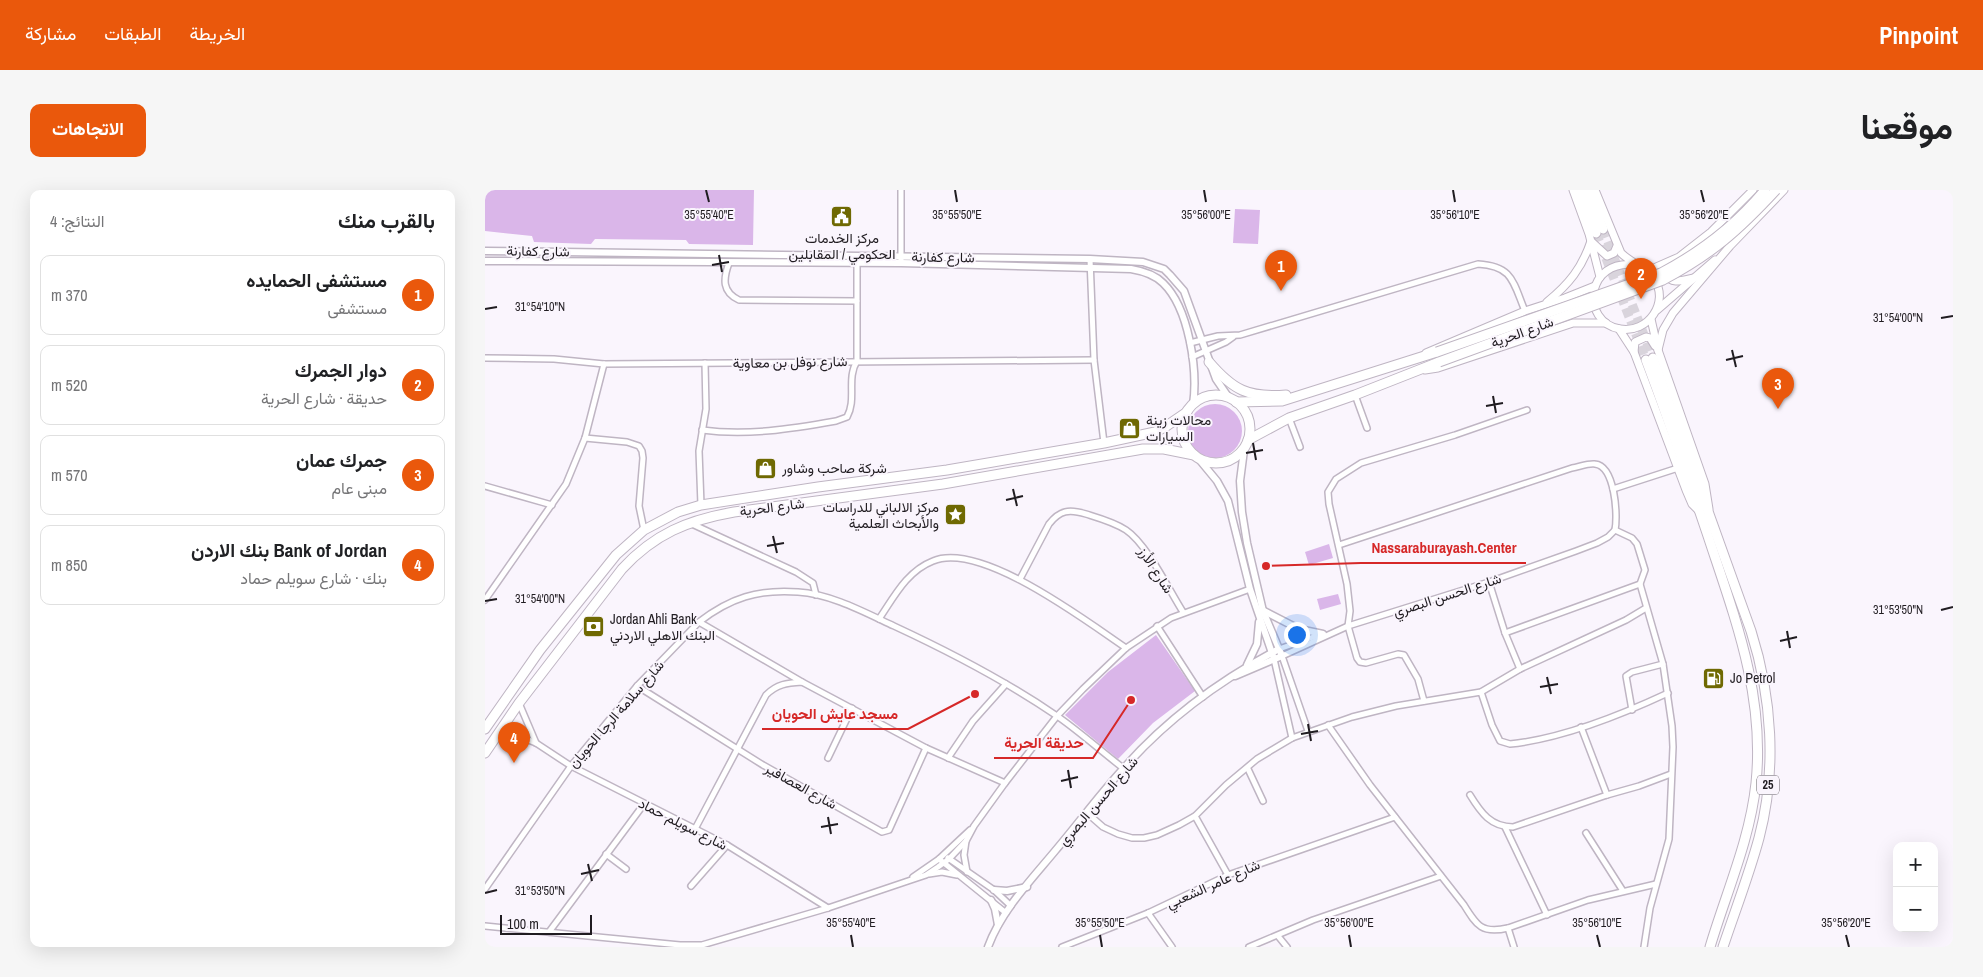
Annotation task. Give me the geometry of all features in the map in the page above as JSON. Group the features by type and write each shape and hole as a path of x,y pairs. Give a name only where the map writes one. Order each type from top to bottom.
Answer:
{"highway":[{"path":"1580,190 1597,234"},
{"path":"1589,190 1597,234"},
{"name":"شارع الحرية","path":"1232,400 1282,401 1306,394 1437,352 1661,273 1691,258 1728,228 1765,190"},
{"name":"شارع الحرية","path":"1248,440 1289,418 1663,280 1692,265 1719,246 1749,219 1776,190"},
{"path":"1652,356 1705,512"},
{"path":"1209,362 1231,385 1246,391 1267,396 1306,394"},
{"path":"1209,396 1232,400 1247,415 1250,432 1243,450 1234,458 1218,463 1210,463 1196,457 1183,439 1182,430 1190,408 1209,396"},
{"name":"شارع الحرية","path":"485,729 540,650 607,564 644,530 678,512 701,505 947,470 1105,443 1155,432 1165,427 1190,408"},
{"name":"شارع الحرية","path":"485,753 519,703 622,568 656,539 689,523 734,512 943,484 1143,449 1164,449 1196,457"},
{"name":"25","path":"1705,512 1745,649 1757,716 1757,762 1753,803 1741,853 1710,947"},
{"name":"25","path":"1705,512 1754,641 1763,677 1769,727 1769,770 1759,838 1723,947"}],"main road":[{"path":"1573,190 1597,234 1602,253 1607,256 1614,253 1617,246"},
{"path":"1595,190 1617,246 1627,259 1647,271 1654,279 1658,288 1657,310"},
{"path":"1647,271 1669,263 1711,232 1753,190"},
{"path":"1652,356 1663,330 1673,314 1730,246 1784,190"},
{"path":"1597,234 1600,277"},
{"path":"1545,304 1572,280 1597,234"},
{"path":"1636,265 1616,265 1607,270 1595,286 1593,300 1597,313 1606,323 1619,329 1636,328 1651,319 1657,310 1730,246"},
{"path":"1669,263 1665,272 1669,280 1673,282 1694,278"},
{"path":"1412,360 1440,346 1525,311 1595,286"},
{"path":"1415,373 1439,368 1573,323 1583,317 1584,309 1579,301 1565,298"},
{"name":"25","path":"1619,329 1634,352 1692,504 1705,512 1707,493 1701,472 1652,356 1651,319"},
{"path":"1573,323 1606,323"},
{"path":"1634,352 1635,342 1646,337 1652,340 1652,356"}],"street":[{"path":"901,190 901,260"},
{"name":"شارع كفارنة","path":"485,251 695,252 1090,266 1143,271 1163,282 1177,304 1190,343 1192,357 1195,389 1190,408"},
{"path":"702,430 743,433 783,430 842,420 847,417 851,408 851,373 857,361 857,259"},
{"name":"شارع كفارنة","path":"485,261 729,263 857,259"},
{"path":"1090,259 1094,360 1105,443"},
{"name":"شارع كفارنة","path":"901,260 1090,259 1143,262 1164,269 1184,291 1215,379 1232,400"},
{"path":"729,263 725,274 726,287 730,296 739,300 857,301"},
{"path":"1192,357 1233,337 1478,264 1494,265 1503,269 1511,277 1525,311"},
{"path":"1190,343 1223,335 1233,337"},
{"name":"شارع نوفل بن معاوية","path":"485,358 554,359 604,364 1094,360"},
{"path":"701,505 699,451 706,409 705,363"},
{"path":"485,600 552,505 574,468 585,438 604,364"},
{"path":"1355,395 1367,428"},
{"path":"1424,701 1418,679 1405,654 1398,654 1366,664 1360,662 1355,653 1349,626 1350,603 1328,492 1336,478 1361,463 1455,435 1527,410"},
{"path":"1289,418 1300,446"},
{"path":"585,438 627,442 639,446 643,458 639,506 644,530"},
{"path":"1243,450 1240,481 1242,512 1263,611 1277,654 1308,731"},
{"path":"1196,457 1217,481 1228,501 1259,618 1277,654 1291,738"},
{"path":"1339,546 1588,464 1602,466 1613,489 1616,508 1615,530 1632,538 1637,544 1645,570 1640,584 1663,664 1672,726 1669,839 1656,884 1644,947"},
{"path":"1613,489 1678,468"},
{"path":"485,486 552,505"},
{"name":"شارع الأرز","path":"1020,579 1055,515 1062,511 1071,511 1126,530 1143,548 1183,612"},
{"path":"689,523 796,572 813,583 816,595"},
{"name":"شارع الحسن البصري","path":"1233,677 1246,673 1277,654 1316,642 1349,626 1489,582 1597,543 1608,537 1615,530"},
{"path":"879,619 908,578 922,566 933,560 957,557 972,560 1020,579 1126,648"},
{"path":"1489,582 1505,633 1520,669"},
{"path":"1505,633 1640,584"},
{"path":"485,926 620,940 702,946 828,908 926,874 947,861 966,841 974,826 1005,783 1057,716 1126,648 1157,626 1183,612 1250,589"},
{"name":"شارع سلامة الرجا الحويان","path":"485,889 571,766 637,686 699,622 735,599 751,595 783,591 816,595 851,606 879,619 941,648 1006,684 1057,716 1123,768"},
{"path":"1087,813 1103,827 1118,834 1132,838 1157,835 1195,816 1226,785 1257,760 1291,738 1308,731 1396,706 1442,700 1481,692 1520,669 1626,620 1646,608"},
{"path":"1263,611 1299,629 1323,634"},
{"path":"1247,666 1257,644 1259,618"},
{"path":"699,622 802,682 926,748 1005,783"},
{"path":"1157,626 1203,697"},
{"name":"شارع الحسن البصري","path":"988,947 998,926 1011,906 1123,768 1159,733 1203,697 1247,666 1323,634 1333,633"},
{"path":"1633,710 1626,676 1632,672 1663,664"},
{"path":"695,829 766,696 772,689 781,684 802,682"},
{"path":"947,758 973,721 1006,684"},
{"name":"شارع العصافير","path":"637,686 737,749 882,832 889,830 926,748"},
{"path":"1481,692 1492,724 1500,740 1505,743 1518,743 1581,726 1633,710 1668,693"},
{"path":"519,703 537,743"},
{"path":"828,758 852,708"},
{"path":"1328,725 1476,923 1490,931 1508,928 1589,900 1656,884"},
{"path":"1581,726 1607,795"},
{"name":"شارع سويلم حماد","path":"501,730 537,743 571,766 727,845 828,908"},
{"path":"1247,769 1263,801"},
{"path":"1471,795 1487,818 1494,824 1505,827 1521,825 1671,774"},
{"path":"549,932 644,804"},
{"path":"1195,816 1228,875"},
{"name":"شارع عامر الشعبي","path":"1062,947 1148,913 1228,875 1395,817"},
{"path":"908,881 942,857 974,826"},
{"path":"1505,827 1547,914"},
{"path":"1585,833 1623,891"},
{"path":"966,841 964,855 967,872"},
{"path":"691,886 727,845"},
{"path":"606,854 626,869"},
{"path":"942,857 994,890 1011,906"},
{"path":"947,861 958,875 1006,913"},
{"path":"926,874 942,872 958,875"},
{"path":"1249,947 1313,920 1441,876"},
{"path":"994,890 1007,891 1027,887"},
{"path":"991,900 995,909 998,926"},
{"path":"1148,913 1172,947"},
{"path":"1508,928 1514,947"},
{"path":"1278,936 1287,947"},
{"path":"618,947 620,940"}],"shaded area":[{"path":"485,190 754,190 753,245 689,244 686,240 595,239 591,244 534,242 532,236 485,231"},
{"path":"1235,209 1260,210 1258,244 1233,243"},
{"path":"1215,404 1225,406 1234,412 1240,421 1242,431 1240,441 1234,450 1225,456 1215,458 1205,456 1196,450 1190,441 1188,431 1190,421 1196,412 1205,406"},
{"path":"1329,544 1333,558 1309,565 1305,552"},
{"path":"1338,594 1341,604 1320,610 1317,599"},
{"path":"1156,635 1195,691 1153,723 1118,759 1065,715 1108,672"}],"tunnel":[{"path":"1603,229 1653,358"},
{"path":"1596,233 1646,360"}],"place":[{"name":"مركز الخدمات الحكومي / المقابلين","path":"842,216"},
{"name":"مستشفى الحمايده","path":"1281,291"},
{"name":"دوار الجمرك","path":"1641,299"},
{"name":"جمرك عمان","path":"1778,409"},
{"name":"محالات زينة السيارات","path":"1130,428"},
{"name":"شركة صاحب وشاور","path":"766,468"},
{"name":"مركز الالباني للدراسات والأبحاث العلمية","path":"955,515"},
{"name":"Nassaraburayash.Center","path":"1266,566"},
{"name":"Jordan Ahli Bank البنك الاهلي الاردني","path":"594,627"},
{"name":"Jo Petrol","path":"1714,678"},
{"name":"مسجد عايش الحويان","path":"975,694"},
{"name":"حديقة الحرية","path":"1131,700"},
{"name":"Bank of Jordan بنك الاردن","path":"514,763"}]}
